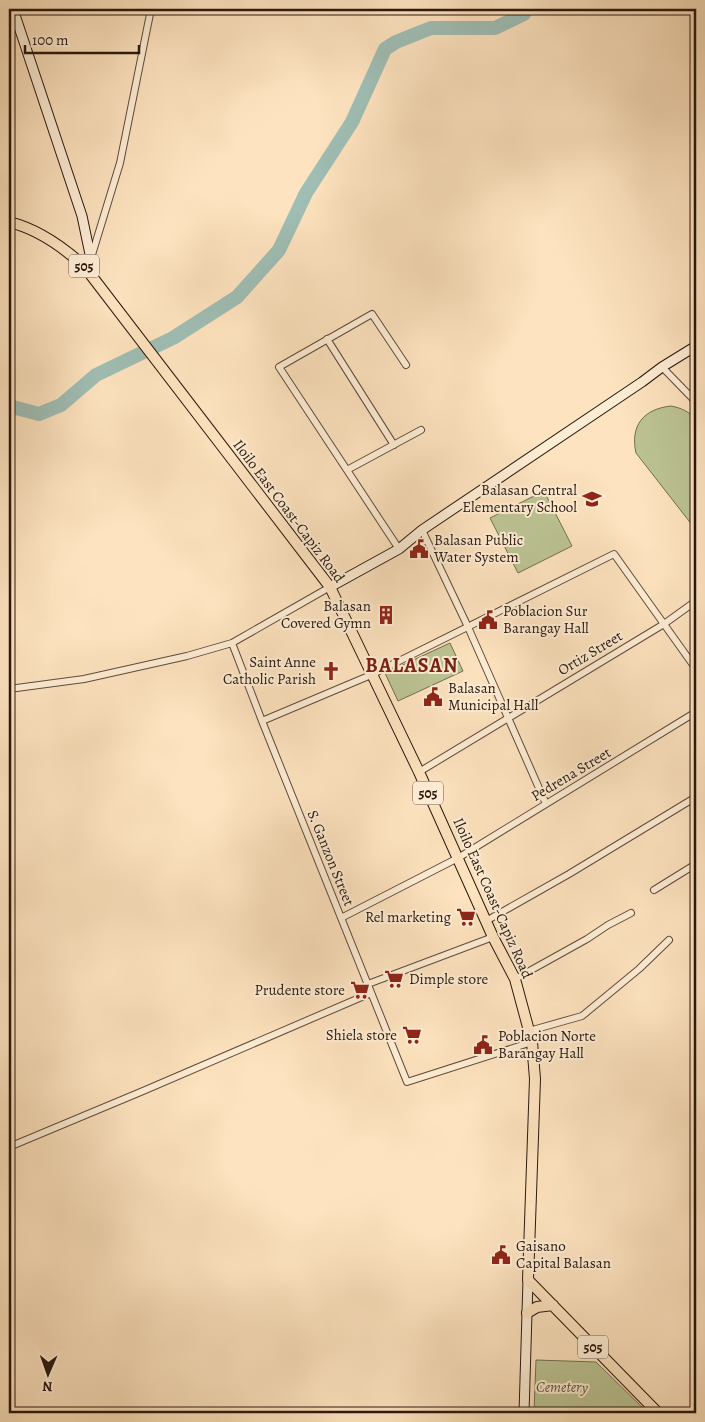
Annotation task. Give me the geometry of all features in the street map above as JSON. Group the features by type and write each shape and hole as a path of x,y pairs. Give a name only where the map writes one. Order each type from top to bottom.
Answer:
{"main road":[{"name":"Iloilo East Coast-Capiz Road","path":"9,222 44,236 88,263 158,364 330,587 419,772 493,937 515,979 532,1042 535,1079 528,1280"},
{"name":"505","path":"528,1280 658,1413"},
{"path":"527,1313 542,1305 553,1306"}],"street":[{"path":"13,9 82,216 88,263"},
{"path":"88,263 120,163 151,9"},
{"path":"399,549 279,367 372,314 406,365"},
{"path":"327,339 394,445"},
{"path":"9,689 84,679 186,656 232,643 399,549 422,530 662,367 696,346"},
{"path":"662,367 696,402"},
{"path":"347,470 421,430"},
{"path":"422,530 468,627 546,804"},
{"path":"262,721 371,675 614,554 696,669"},
{"name":"Ortiz Street","path":"419,772 664,624 696,600"},
{"name":"S. Ganzon Street","path":"232,643 407,1082 532,1042"},
{"name":"Pedrena Street","path":"341,918 458,858 696,712"},
{"path":"486,921 696,798"},
{"path":"654,890 696,864"},
{"path":"515,979 631,913"},
{"path":"368,984 493,937"},
{"path":"529,1031 582,1016 639,969 669,940"},
{"path":"9,1147 371,993"},
{"path":"524,1413 528,1280"}],"green space":[{"path":"671,406 685,410 696,420 696,530 636,453 635,435 641,421 653,411"},
{"path":"544,491 572,546 518,573 490,518"},
{"path":"450,643 463,671 398,701 385,673"},
{"name":"Cemetery","path":"536,1360 596,1362 648,1413 534,1413"}],"waterway":[{"path":"9,406 39,414 61,405 96,375 173,338 237,297 279,250 306,193 352,122 385,49 396,42 431,28 495,28 524,14 526,9"}],"place":[{"name":"Balasan Central Elementary School","path":"592,499"},
{"name":"Balasan Public Water System","path":"419,549"},
{"name":"Balasan Covered Gymn","path":"386,615"},
{"name":"Poblacion Sur Barangay Hall","path":"488,620"},
{"name":"Saint Anne Catholic Parish","path":"331,671"},
{"name":"Balasan Municipal Hall","path":"433,697"},
{"name":"Rel marketing","path":"466,917"},
{"name":"Dimple store","path":"394,979"},
{"name":"Prudente store","path":"360,990"},
{"name":"Shiela store","path":"412,1035"},
{"name":"Poblacion Norte Barangay Hall","path":"483,1045"},
{"name":"Gaisano Capital Balasan","path":"501,1255"}],"district":[{"name":"BALASAN","path":"412,665"}]}
